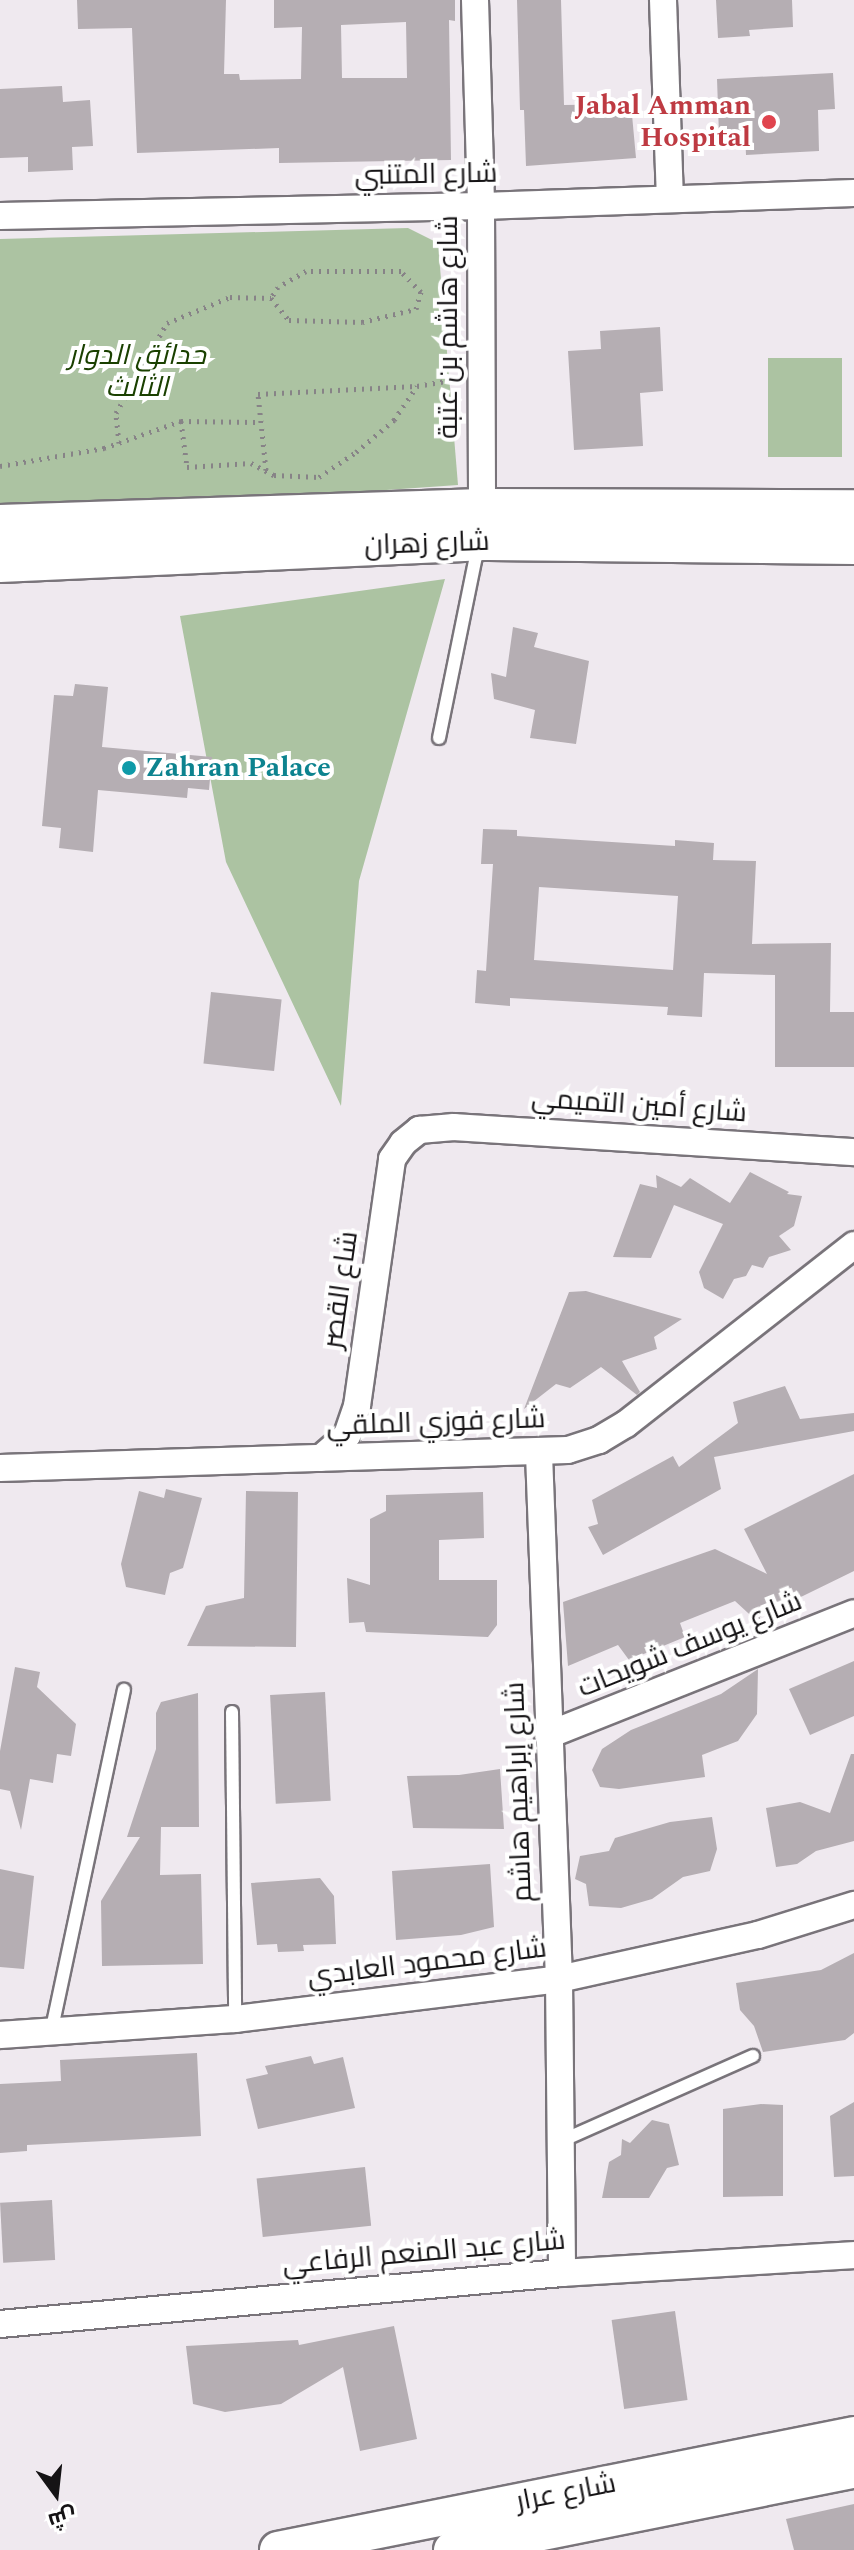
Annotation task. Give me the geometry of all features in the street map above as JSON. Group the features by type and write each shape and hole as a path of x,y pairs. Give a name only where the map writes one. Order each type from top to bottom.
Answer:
{"main road":[{"name":"شارع زهران","path":"0,562 481,525 854,510"},
{"name":"شارع زهران","path":"0,525 481,525 854,544"},
{"name":"شارع عرار","path":"278,2550 854,2435"},
{"name":"شارع عرار","path":"452,2550 854,2470"}],"street":[{"name":"شارع هاشم بن عتبة","path":"475,0 481,206 481,525"},
{"path":"663,0 670,199"},
{"name":"شارع المتنبي","path":"0,216 481,206 854,193"},
{"name":"شارع أمين التميمي","path":"419,1130 454,1127 854,1152"},
{"name":"شاع القصر","path":"321,1458 347,1435 357,1406 392,1159 419,1130"},
{"name":"شارع فوزي الملقي","path":"0,1468 539,1454 599,1440 626,1424 854,1245"},
{"name":"شارع إبراهيم هاشم","path":"539,1454 559,1979 558,2142 562,2273"},
{"name":"شارع يوسف شويحات","path":"548,1735 854,1613"},
{"name":"شارع محمود العابدي","path":"0,2035 235,2019 559,1979 758,1935 854,1905"},
{"name":"شارع عبد المنعم الرفاعي","path":"0,2324 562,2273 854,2255"}],"lane":[{"name":"شارع هاشم بن عتبة","path":"439,738 481,525"},
{"path":"51,2033 124,1690"},
{"path":"232,1712 235,2019"},
{"path":"558,2142 753,2056"}],"path":[{"path":"119,443 116,413 167,323 230,297 271,298 289,320 362,322 416,309 421,292 401,271 306,271 278,287 271,298"},
{"path":"266,471 258,394 417,386 438,380 482,379"},
{"path":"181,421 187,467 251,463 274,475 319,477 356,452 394,420 417,386"},
{"path":"0,466 119,443 181,421 261,422"}],"green space":[{"name":"حدائق الدوار الثالث","path":"408,228 438,243 458,485 0,517 0,239"},
{"path":"768,358 842,358 842,457 768,457"},
{"path":"445,579 359,881 341,1106 226,862 180,616"}],"building":[{"path":"77,0 226,0 224,74 239,74 240,80 301,79 302,27 274,28 274,0 455,0 455,21 449,20 451,160 279,163 279,148 137,153 132,28 78,29","holes":["406,22 407,78 342,78 341,25"]},
{"path":"517,0 561,0 564,105 631,104 636,158 526,166 524,110 520,110"},
{"path":"716,0 792,0 793,27 749,30 750,36 718,38"},
{"name":"Jabal Amman Hospital","path":"833,73 835,109 818,110 819,151 746,155 745,133 719,135 717,79"},
{"path":"62,86 63,102 90,100 93,146 72,147 73,170 28,172 28,157 0,158 0,89"},
{"path":"660,327 663,391 640,393 643,446 574,450 568,351 601,349 600,331"},
{"path":"513,627 538,633 534,647 589,661 576,744 530,738 535,710 494,699 491,673 506,677"},
{"name":"Zahran Palace","path":"75,684 108,687 102,747 212,757 209,790 188,788 187,798 98,790 93,852 59,848 61,828 42,826 54,695 73,696"},
{"path":"483,829 517,830 517,836 675,846 675,840 714,843 713,860 756,861 752,944 831,943 830,1012 854,1012 854,1067 775,1067 775,975 704,973 702,1017 667,1015 668,1007 510,998 510,1006 475,1003 477,970 486,971 493,864 481,864","holes":["539,887 678,896 673,970 534,960"]},
{"path":"211,992 282,999 274,1071 203,1064"},
{"path":"750,1172 789,1192 787,1194 802,1196 794,1226 779,1236 791,1250 769,1257 763,1268 752,1265 746,1276 734,1279 723,1299 704,1288 699,1272 723,1224 674,1205 651,1258 613,1257 640,1184 657,1188 656,1175 681,1187 690,1178 730,1203"},
{"path":"586,1291 682,1319 654,1337 657,1349 622,1361 640,1392 637,1395 601,1367 570,1388 556,1384 524,1409 569,1292"},
{"path":"785,1386 800,1419 854,1413 854,1431 714,1457 721,1489 603,1555 588,1527 598,1524 592,1500 673,1456 679,1467 738,1423 733,1402"},
{"path":"854,1474 854,1571 760,1617 760,1624 735,1601 680,1623 685,1637 629,1660 618,1645 568,1666 563,1602 715,1549 767,1574 744,1529"},
{"path":"166,1489 202,1498 183,1568 170,1573 165,1595 126,1587 121,1564 139,1491 164,1498"},
{"path":"246,1491 298,1492 296,1647 187,1646 206,1606 244,1598"},
{"path":"483,1492 484,1538 439,1540 439,1580 497,1580 497,1625 488,1637 366,1632 364,1622 349,1623 347,1578 370,1585 370,1519 386,1511 386,1495"},
{"path":"854,1661 854,1716 810,1735 789,1689"},
{"path":"15,1667 40,1672 37,1687 76,1724 71,1756 57,1754 53,1783 30,1779 21,1830 10,1791 0,1789 0,1751"},
{"path":"758,1669 757,1714 738,1741 702,1755 705,1777 619,1789 600,1787 592,1770 602,1749 631,1730 721,1694"},
{"path":"325,1692 331,1801 276,1804 270,1695"},
{"path":"198,1693 199,1827 161,1827 160,1875 201,1874 203,1964 102,1966 101,1901 140,1837 127,1837 156,1749 156,1713 161,1702"},
{"path":"851,1754 854,1754 854,1841 816,1851 797,1864 776,1867 766,1808 800,1802 830,1813"},
{"path":"500,1769 504,1829 413,1828 407,1776 459,1775"},
{"path":"712,1817 717,1849 710,1871 683,1877 652,1899 621,1908 589,1906 586,1884 575,1879 580,1856 609,1851 615,1838 670,1822"},
{"path":"490,1864 494,1927 461,1935 396,1940 392,1871"},
{"path":"0,1869 34,1876 24,1969 0,1967"},
{"path":"320,1878 334,1896 336,1944 303,1945 304,1951 278,1952 277,1944 257,1945 251,1883"},
{"path":"854,1953 854,2033 845,2040 763,2052 754,2026 740,2010 736,1983 821,1970"},
{"path":"197,2053 201,2136 27,2145 27,2151 0,2153 0,2084 61,2081 60,2060"},
{"path":"311,2056 314,2064 343,2057 355,2108 258,2129 246,2079 268,2074 265,2066"},
{"path":"854,2102 854,2176 834,2177 830,2116"},
{"path":"761,2104 783,2105 783,2196 723,2197 723,2109"},
{"path":"652,2120 669,2124 679,2165 667,2168 649,2198 602,2198 609,2162 621,2155 622,2139 630,2143"},
{"path":"365,2167 371,2226 263,2237 257,2178"},
{"path":"52,2200 55,2260 3,2263 0,2203"},
{"path":"675,2311 688,2400 624,2409 612,2320"},
{"path":"394,2326 417,2439 360,2451 343,2367 281,2404 225,2412 193,2404 186,2346 298,2340 299,2345"},
{"path":"854,2504 854,2550 794,2550 786,2519"}],"place":[{"name":"Jabal Amman Hospital","path":"769,122"},
{"name":"Zahran Palace","path":"129,768"}]}
